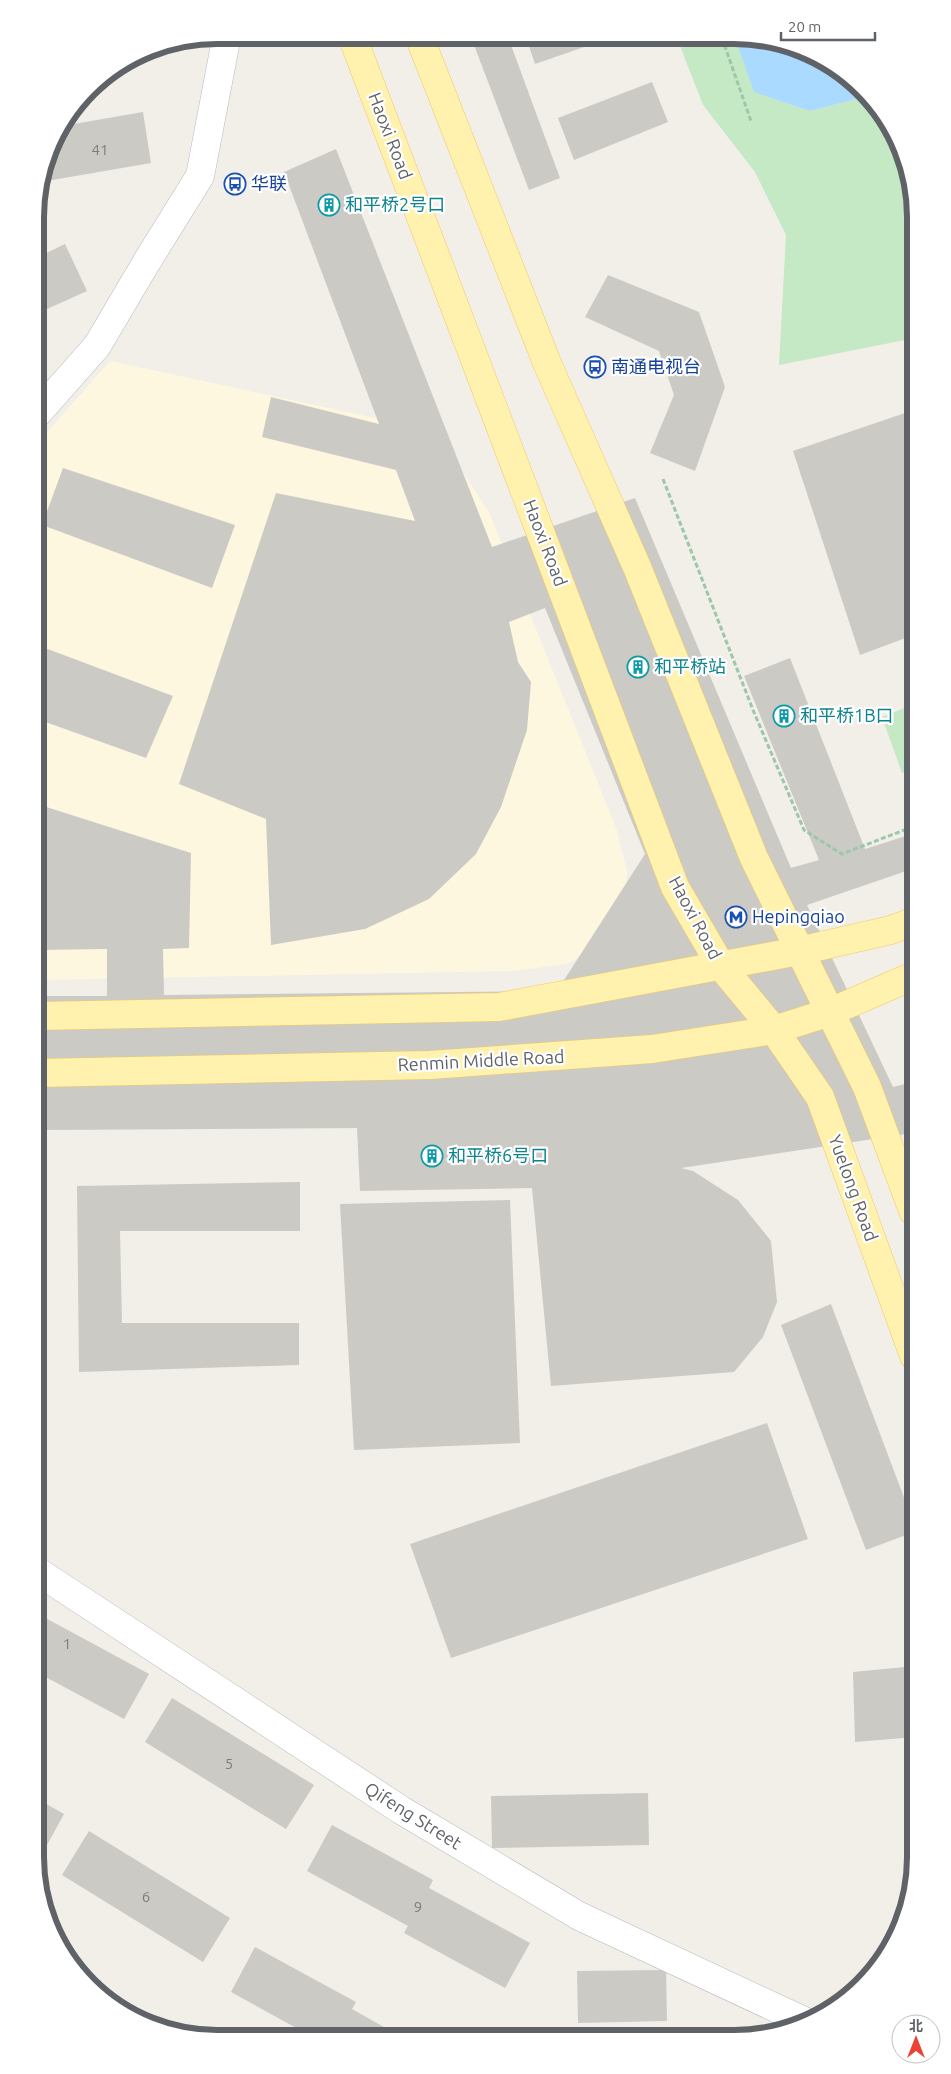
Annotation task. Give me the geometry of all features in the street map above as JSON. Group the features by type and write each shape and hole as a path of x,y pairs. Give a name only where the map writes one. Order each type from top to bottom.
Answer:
{"main road":[{"name":"Haoxi Road","path":"355,44 675,887 721,966 774,1030"},
{"path":"422,44 547,363 638,567 754,858 867,1087 907,1195"},
{"path":"44,1016 499,1007 799,951 891,930 907,924"},
{"name":"Renmin Middle Road","path":"44,1074 430,1065 652,1049 774,1030 830,1012 907,978"},
{"name":"Yuelong Road","path":"774,1030 820,1098 907,1337"}],"street":[{"path":"44,406 97,346 146,262 200,176 225,44"},
{"name":"Qifeng Street","path":"44,1576 401,1810 579,1916 798,2018"}],"path":[{"path":"724,44 751,120"},
{"path":"662,479 753,710 804,830 842,854 907,829"}],"shaded area":[{"path":"110,361 436,431 489,512 616,828 627,872 625,899 586,954 567,964 513,971 44,980 44,436"}],"green space":[{"path":"679,44 737,44 755,92 810,111 859,98 864,103 878,121 889,140 898,161 906,194 907,340 779,365 786,235 755,172 703,105"},
{"path":"907,707 907,772 902,773 882,717"}],"water":[{"path":"737,44 768,47 790,53 811,62 830,73 859,98 810,111 754,92"}],"building":[{"path":"474,44 511,44 560,178 529,190"},
{"path":"528,44 593,44 535,64"},
{"path":"652,82 668,122 574,160 558,118"},
{"path":"143,112 151,163 48,181 57,150 71,125"},
{"name":"和平桥站","path":"336,149 492,547 635,498 791,868 819,860 744,676 790,658 865,849 907,836 907,871 807,905 893,1087 907,1084 907,1134 681,1168 693,1171 738,1200 771,1241 777,1302 763,1337 734,1372 551,1386 532,1188 360,1191 357,1128 44,1130 44,996 107,996 107,949 44,950 44,806 191,853 189,948 163,949 164,995 557,991 645,854 545,608 509,622 518,662 531,682 527,730 501,807 476,854 429,899 365,929 271,945 266,819 179,784 276,493 415,521 396,470 262,437 271,397 379,424 284,172"},
{"path":"65,244 87,291 44,310 44,254"},
{"path":"608,275 699,312 725,387 695,471 650,453 674,395 659,351 585,317"},
{"path":"907,412 907,637 860,655 793,451"},
{"path":"63,468 235,525 212,588 44,526 44,520"},
{"path":"44,648 173,696 146,758 44,722"},
{"path":"300,1182 300,1231 120,1231 122,1323 299,1323 299,1365 79,1372 77,1186"},
{"path":"510,1200 520,1443 354,1450 340,1204"},
{"path":"831,1304 907,1505 907,1535 866,1550 781,1325"},
{"path":"767,1423 808,1539 451,1658 410,1544"},
{"path":"44,1617 149,1674 124,1719 44,1676"},
{"path":"907,1667 907,1738 855,1742 853,1672"},
{"path":"172,1698 314,1785 286,1829 145,1742"},
{"path":"648,1793 649,1845 492,1848 491,1796"},
{"path":"44,1803 64,1814 44,1851"},
{"path":"332,1825 433,1880 429,1888 530,1943 505,1988 404,1933 408,1926 307,1871"},
{"path":"89,1831 230,1918 203,1962 62,1875"},
{"path":"255,1947 356,2002 352,2009 389,2030 300,2030 231,1992"},
{"path":"666,1970 667,2021 578,2023 577,1971"}],"place":[{"name":"华联","path":"235,184"},
{"name":"和平桥2号口","path":"329,205"},
{"name":"南通电视台","path":"595,367"},
{"name":"和平桥站","path":"638,667"},
{"name":"和平桥1B口","path":"784,716"},
{"name":"Hepingqiao","path":"736,917"},
{"name":"和平桥6号口","path":"432,1156"}]}
